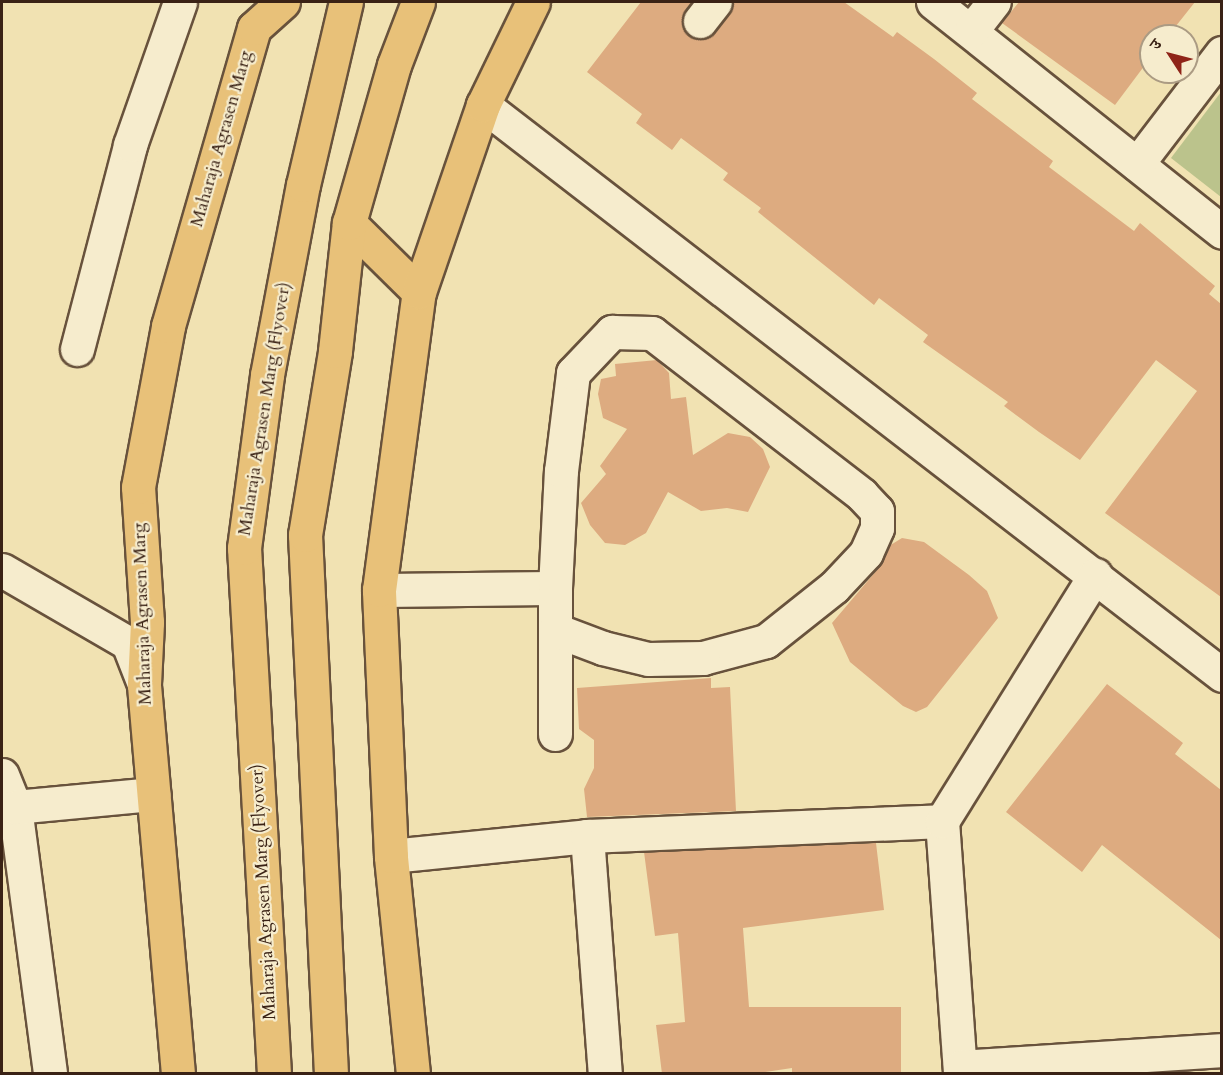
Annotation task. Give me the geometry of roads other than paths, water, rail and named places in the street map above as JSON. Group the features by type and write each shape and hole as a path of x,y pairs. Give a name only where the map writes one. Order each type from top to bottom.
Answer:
{"main road":[{"name":"Maharaja Agrasen Marg","path":"178,1074 144,684 147,622 138,487 168,326 254,28 283,2"},
{"name":"Maharaja Agrasen Marg (Flyover)","path":"274,1074 244,548 274,337 303,185 346,2"},
{"path":"331,1074 305,535 330,382 349,223 394,65 418,2"},
{"path":"414,1074 391,856 379,590 419,292 483,105 533,2"},
{"path":"349,223 419,292"}],"street":[{"path":"77,349 130,145 180,2"},
{"path":"933,2 1221,232"},
{"path":"971,32 994,2"},
{"path":"1137,164 1221,53"},
{"path":"483,105 1095,575 1221,675"},
{"path":"555,630 603,648 648,659 703,658 766,641 834,587 866,553 877,528 877,511 862,495 652,333 612,332 573,374 561,471 555,588 555,630 555,734"},
{"path":"2,570 128,643 144,684"},
{"path":"1095,575 942,821 960,1070 1221,1050"},
{"path":"379,590 555,588"},
{"path":"2,775 15,807 50,1074"},
{"path":"15,807 153,794"},
{"path":"391,856 587,836 942,821"},
{"path":"587,836 605,1074"}]}
